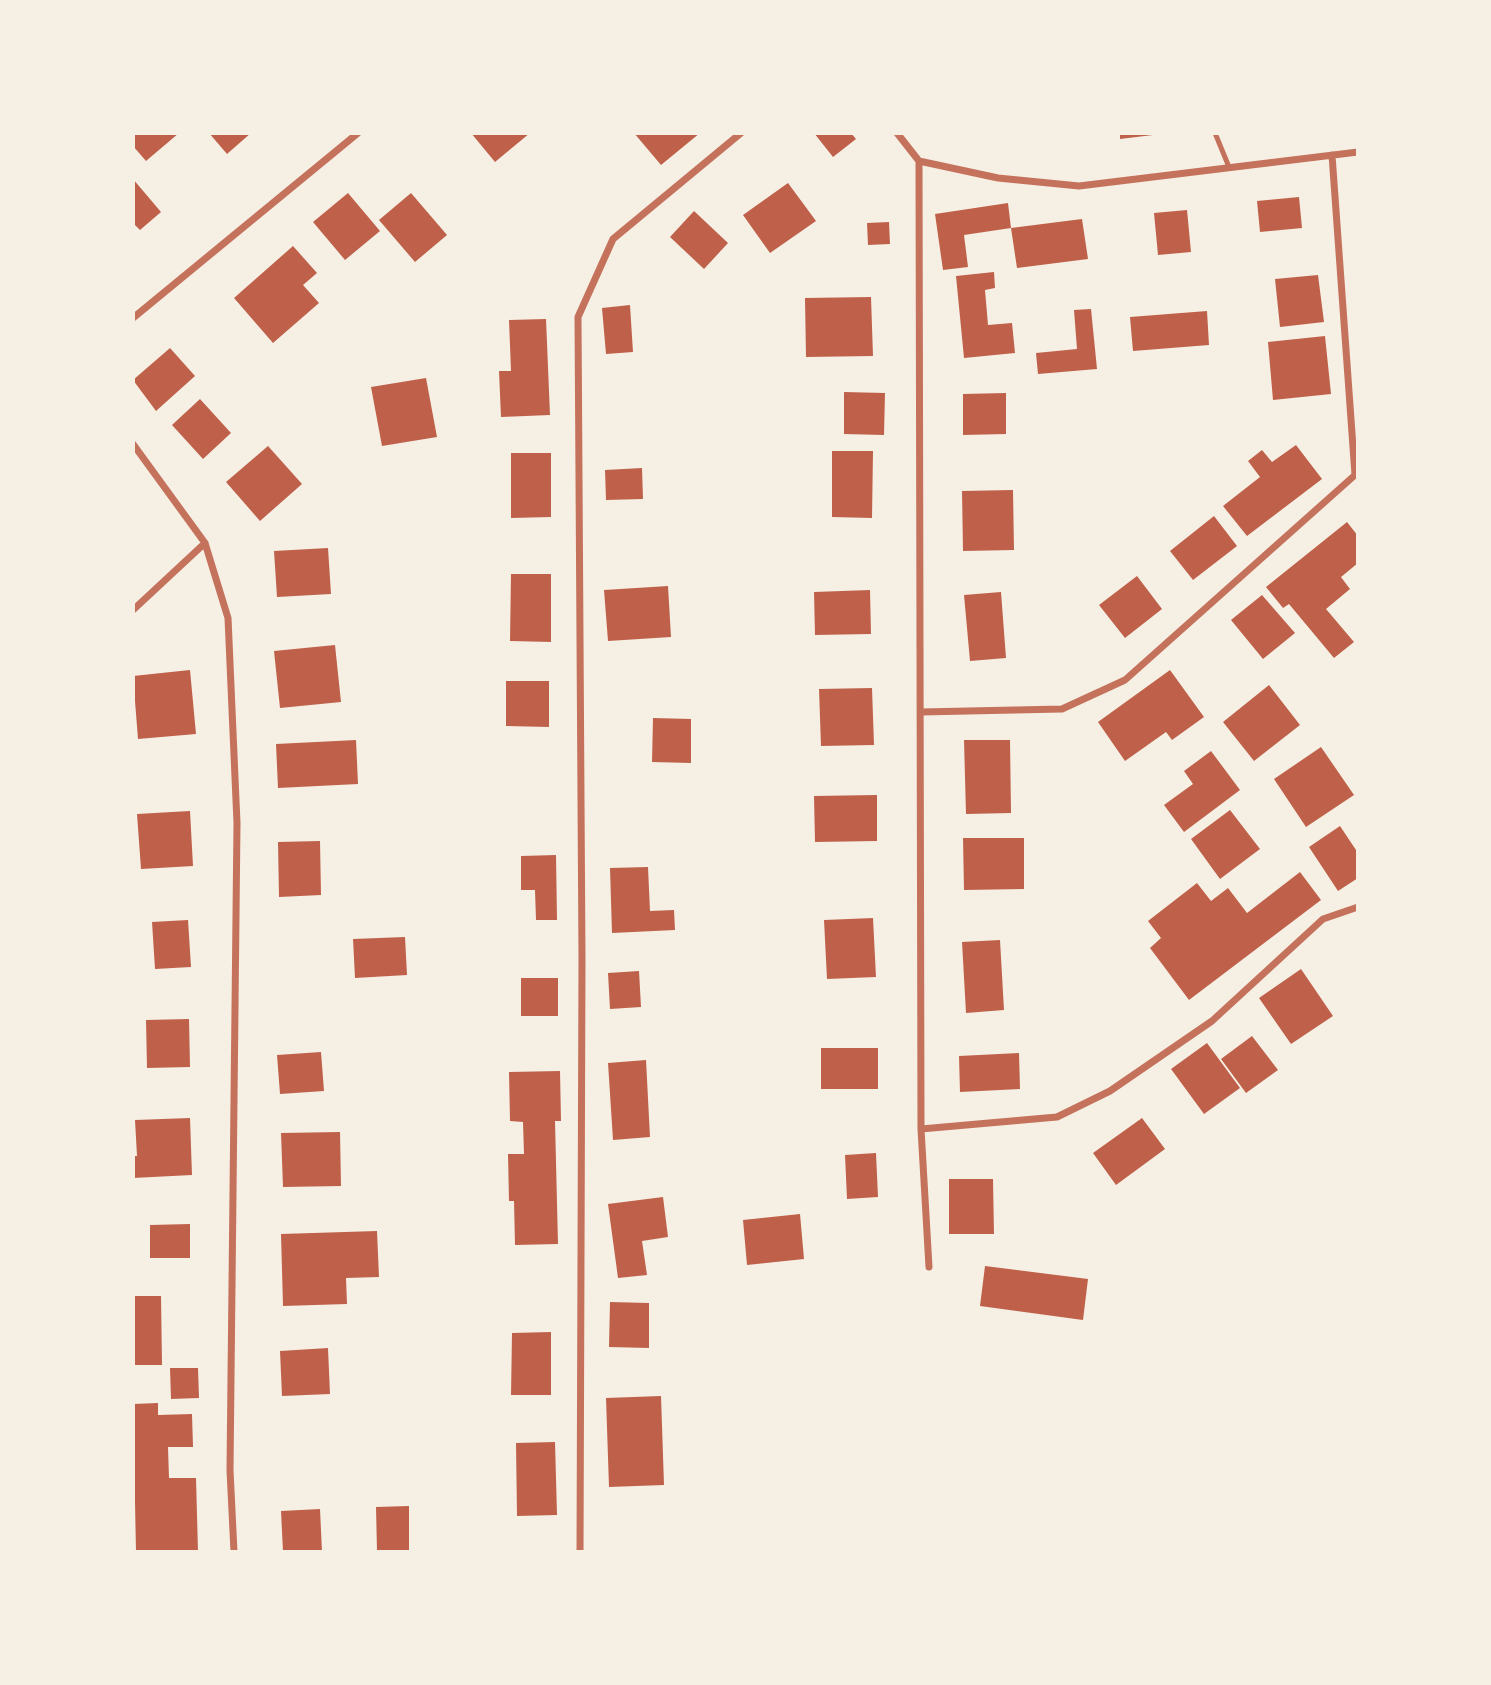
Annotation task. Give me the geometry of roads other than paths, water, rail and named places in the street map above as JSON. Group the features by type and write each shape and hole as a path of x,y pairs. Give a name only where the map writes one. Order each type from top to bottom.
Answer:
{"street":[{"path":"133,318 358,133"},
{"path":"580,1552 582,958 578,317 613,239 741,133"},
{"path":"897,133 919,161 921,1129 929,1266"},
{"path":"919,161 998,178 1079,186 1358,152"},
{"path":"920,712 1062,709 1125,680 1355,475 1332,155"},
{"path":"133,444 205,543 228,618 237,823 230,1470 234,1552"},
{"path":"133,610 205,543"},
{"path":"921,1129 1057,1117 1110,1091 1212,1021 1323,919 1358,907"}],"lane":[{"path":"1215,133 1228,167"}]}
